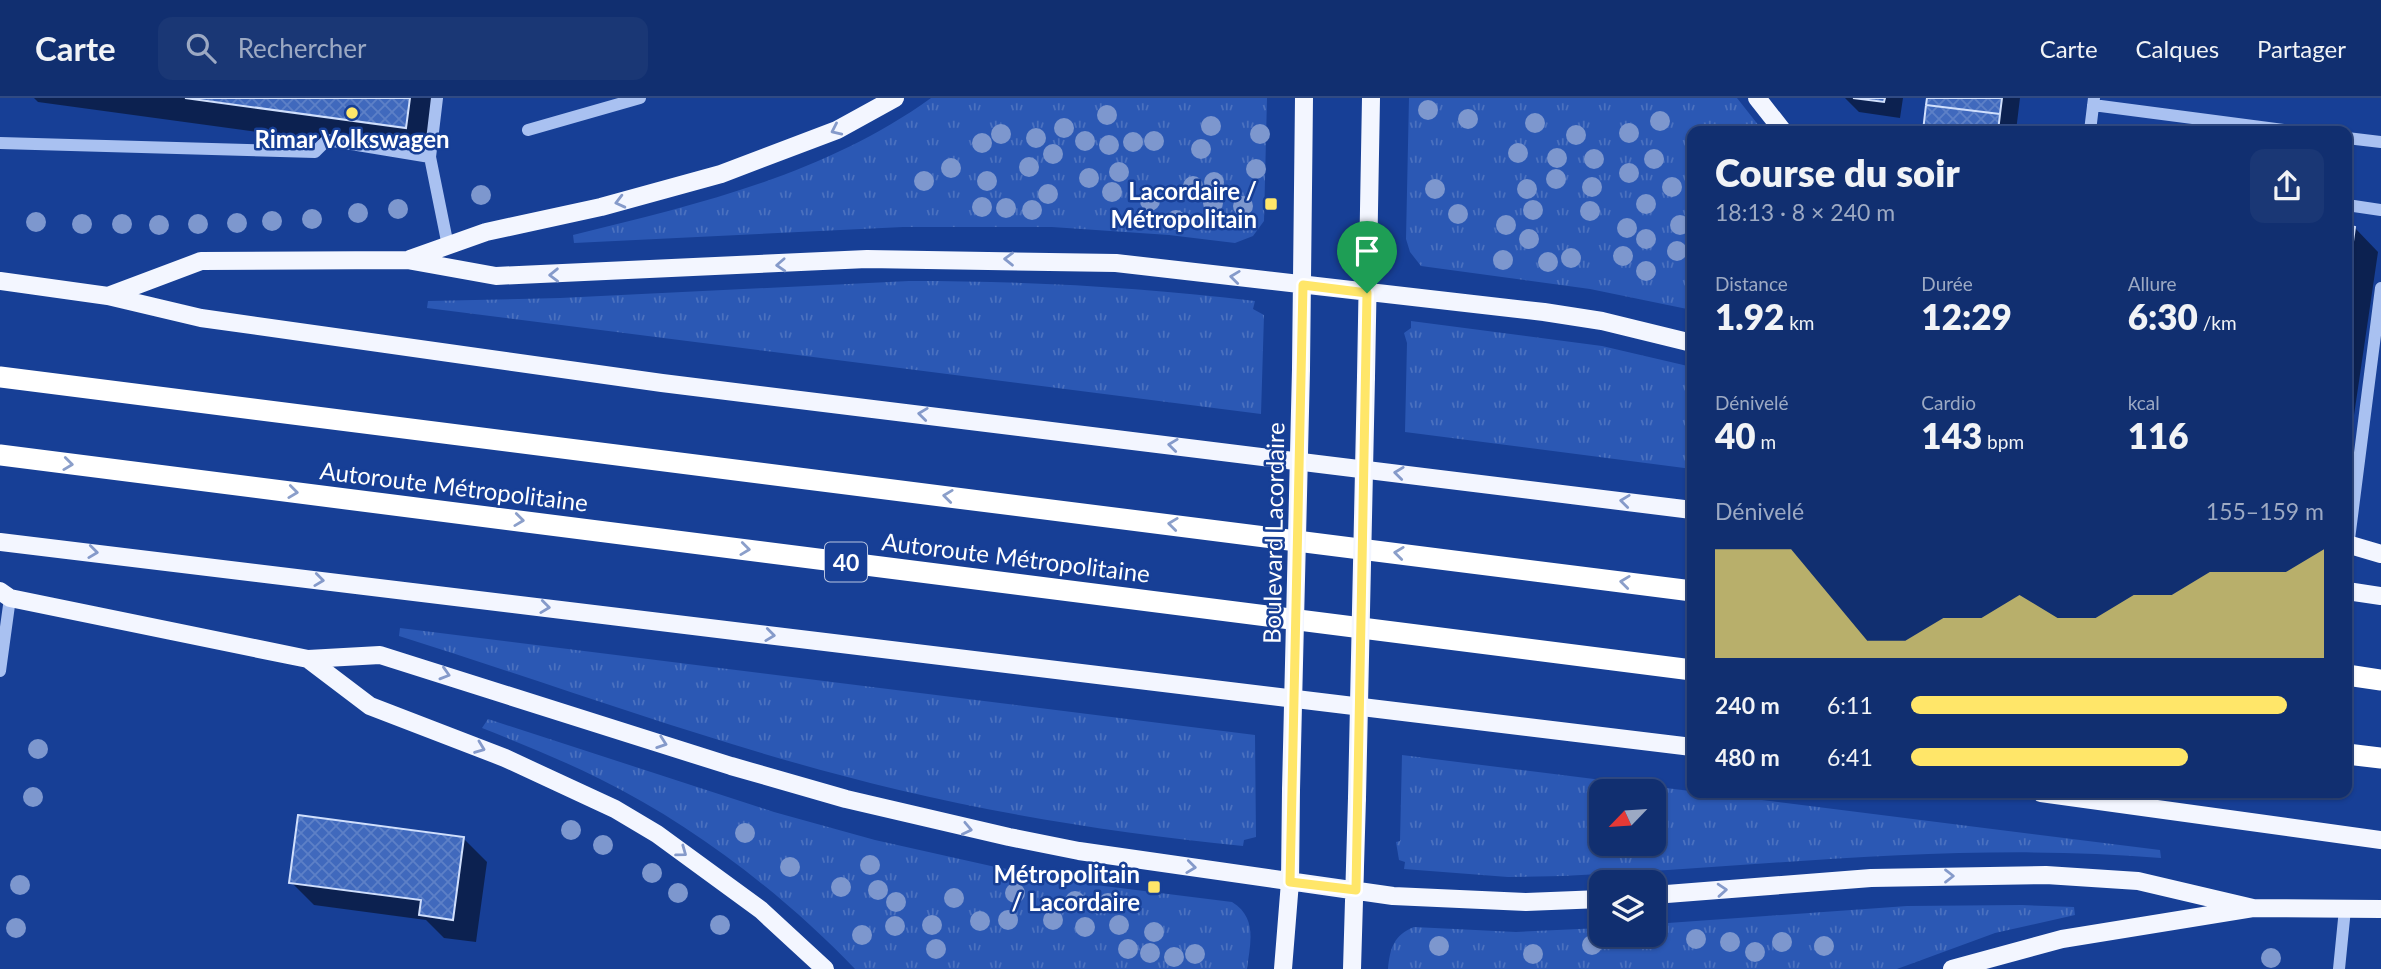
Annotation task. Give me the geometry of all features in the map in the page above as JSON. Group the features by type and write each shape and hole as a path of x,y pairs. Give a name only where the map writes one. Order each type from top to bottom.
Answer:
{"highway":[{"name":"Autoroute Métropolitaine","path":"0,377 1687,590"},
{"name":"Autoroute Métropolitaine","path":"0,455 1687,669"},
{"path":"2352,676 2381,680"},
{"path":"2352,755 2381,758"}],"main road":[{"path":"407,260 486,232 601,207 743,167 837,130 895,98"},
{"name":"Boulevard Lacordaire","path":"1283,969 1290,882 1303,285 1304,98"},
{"path":"1352,969 1356,890 1371,98"},
{"path":"1757,98 1779,126"},
{"path":"108,296 201,261 407,260 496,276 867,260 1056,260 1116,263 1544,312 1602,321 1687,341"},
{"path":"0,281 108,296 201,318 662,383 1687,509"},
{"path":"0,542 1687,746"},
{"path":"2352,549 2381,554"},
{"path":"2352,593 2381,596"},
{"path":"5,594 308,659 380,655 846,799 959,827 1079,851 1392,896 1526,902 1589,899"},
{"path":"308,659 370,706 505,758 615,809 657,834 761,910 825,969"},
{"path":"2077,798 2381,840"},
{"path":"1666,894 1871,878 2046,876 2138,881 2253,908"},
{"path":"1952,969 1979,965 2062,939 2253,908 2381,909"}],"street":[{"path":"437,98 430,157 448,246"},
{"path":"528,130 640,98"},
{"path":"2091,126 2094,102 2258,126"},
{"path":"0,143 316,152 327,139 430,157"},
{"path":"2352,139 2381,142"},
{"path":"2352,206 2381,210"},
{"path":"2352,481 2381,288"},
{"path":"0,671 5,594"},
{"path":"2339,969 2345,909"}],"green space":[{"path":"931,98 1267,98 1264,221 1253,236 1235,243 1169,235 1052,227 903,227 574,243 573,235 713,198 804,167 848,148"},
{"path":"1409,98 1737,98 1759,126 1687,126 1687,309 1590,289 1421,266 1410,252 1406,239"},
{"path":"909,281 1082,286 1255,301 1253,309 1264,315 1261,414 427,308 428,301 560,298"},
{"path":"1411,321 1602,346 1687,366 1687,468 1405,432 1407,343 1404,333 1411,328"},
{"path":"400,628 1255,735 1256,837 1244,840 1243,846 1156,836 1070,824 899,790 648,718 399,636"},
{"path":"488,719 774,812 875,840 991,866 1096,885 1232,902 1240,908 1249,924 1247,969 855,969 798,914 703,840 635,797 600,779 482,728"},
{"path":"1402,755 1593,779 1589,779 1589,856 1666,856 1666,788 1687,791 1687,798 1745,798 2160,850 2161,858 2011,852 1936,854 1666,870 1589,870 1589,875 1508,877 1404,869 1405,862 1399,860 1396,842 1400,841"},
{"path":"1907,906 2074,907 2075,915 1995,933 1897,969 1388,969 1394,943 1414,927 1516,932 1589,929 1589,947 1666,947 1666,923"}],"building":[{"name":"Rimar Volkswagen","path":"185,98 410,98 406,128"},
{"path":"1853,98 1885,98 1884,102"},
{"path":"1927,98 2002,98 2000,114 1926,105"},
{"path":"1926,105 2000,114 1999,126 1924,126"},
{"path":"2352,226 2355,227 2352,249"},
{"path":"298,815 464,837 453,920 419,915 421,900 289,883"}],"place":[{"name":"Rimar Volkswagen","path":"352,113"},
{"name":"Lacordaire / Métropolitain","path":"1271,204"},
{"name":"Métropolitain / Lacordaire","path":"1154,887"}],"route":[{"path":"1303,285 1367,293 1356,890 1290,882 1303,285"}]}
